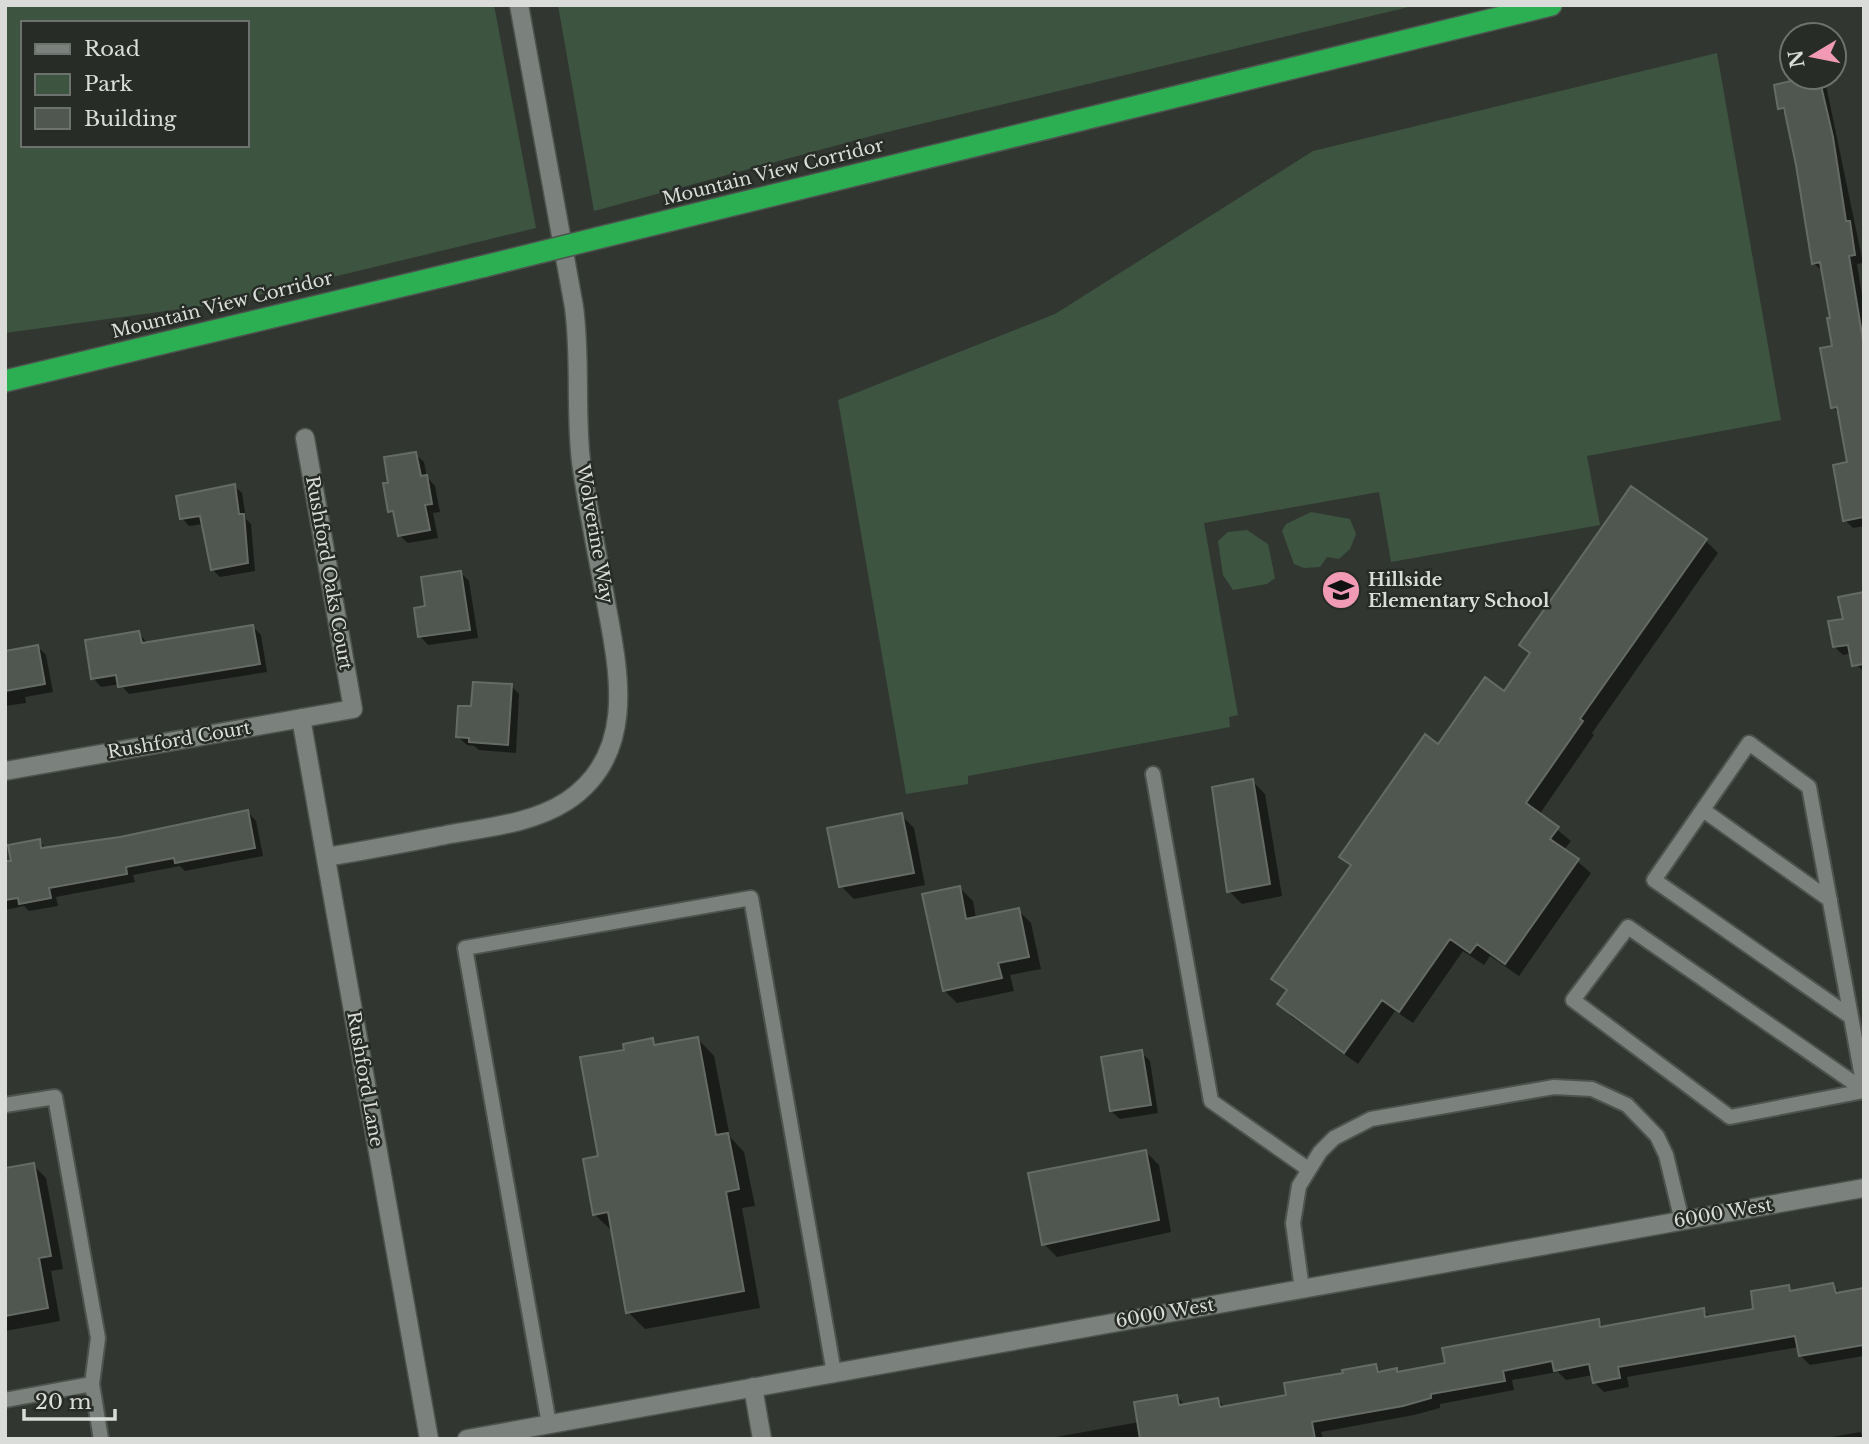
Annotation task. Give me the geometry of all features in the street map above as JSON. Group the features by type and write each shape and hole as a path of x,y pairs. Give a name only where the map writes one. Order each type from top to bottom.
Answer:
{"highway":[{"name":"Mountain View Corridor","path":"5,381 1551,5"}],"street":[{"name":"Wolverine Way","path":"326,857 505,824 547,811 569,799 597,772 614,740 618,723 620,704 617,660 581,460 576,319 519,5"},
{"name":"Rushford Oaks Court","path":"305,438 353,709"},
{"name":"Rushford Court","path":"5,771 353,709"},
{"name":"Rushford Lane","path":"301,718 429,1439"},
{"name":"6000 West","path":"467,1439 1864,1188"},
{"path":"753,1387 762,1439"}],"lane":[{"path":"1851,1017 1654,880 1749,743 1809,787 1830,900 1851,1017 1864,1090"},
{"path":"1153,774 1211,1101 1308,1169"},
{"path":"1703,810 1830,900"},
{"path":"549,1424 465,948 751,898 834,1373"},
{"path":"1628,927 1864,1090 1730,1116 1573,1000 1628,927"},
{"path":"1302,1289 1293,1223 1299,1186 1308,1169 1334,1138 1371,1119 1553,1087 1592,1089 1627,1105 1657,1136 1666,1155 1682,1221"},
{"path":"5,1105 55,1097 98,1338 92,1384 101,1439"},
{"path":"5,1400 92,1384"}],"green space":[{"path":"5,5 494,5 536,228 225,303 5,333"},
{"path":"558,5 1417,5 879,134 594,211"},
{"path":"1717,53 1781,420 1587,456 1600,525 1391,562 1379,492 1204,523 1238,715 1229,717 1230,727 968,776 968,784 906,794 838,400 1055,314 1313,151"},
{"path":"1311,512 1350,519 1356,534 1350,549 1339,559 1327,557 1320,567 1304,568 1294,564 1282,531 1286,524"},
{"path":"1247,530 1268,544 1275,578 1267,584 1233,590 1223,575 1218,541 1228,532"}],"building":[{"path":"1778,84 1778,91 1822,91 1833,137 1846,221 1850,221 1855,255 1849,256 1864,346 1864,517 1843,521 1833,465 1847,462 1837,407 1831,408 1820,348 1832,346 1827,318 1830,318 1820,262 1812,264 1784,108 1778,109 1774,85"},
{"path":"416,452 421,476 427,475 432,504 425,505 430,530 398,536 393,511 388,512 383,483 388,483 384,457"},
{"path":"235,484 239,514 244,514 248,563 211,570 200,516 180,519 176,496"},
{"path":"1631,486 1707,539 1580,719 1583,721 1526,803 1559,827 1550,839 1579,859 1505,964 1477,944 1470,953 1450,939 1399,1012 1382,1000 1344,1053 1277,1004 1287,990 1271,979 1351,865 1339,857 1425,734 1438,744 1485,677 1504,691 1530,653 1519,645"},
{"path":"461,571 470,630 418,637 414,608 425,606 421,577"},
{"path":"1864,592 1864,664 1852,666 1848,645 1833,647 1828,621 1843,619 1838,597"},
{"path":"253,625 260,664 118,687 116,675 91,679 85,640 139,631 142,643"},
{"path":"38,645 45,684 5,691 5,651"},
{"path":"473,682 512,684 508,745 469,742 469,738 456,737 458,706 471,706"},
{"path":"1253,779 1270,884 1227,892 1212,787"},
{"path":"248,810 255,848 175,863 174,858 126,867 127,874 49,888 51,898 19,904 18,898 5,900 5,861 11,861 8,845 40,839 41,848 120,837"},
{"path":"902,813 914,873 839,887 827,828"},
{"path":"960,886 966,919 1019,908 1029,957 998,963 1002,978 943,991 922,894"},
{"path":"698,1037 716,1135 728,1133 739,1189 726,1192 744,1291 626,1313 608,1212 593,1215 583,1159 598,1156 580,1057 624,1050 623,1044 653,1038 654,1045"},
{"path":"1142,1050 1151,1105 1110,1111 1101,1057"},
{"path":"1146,1150 1159,1220 1042,1245 1028,1173"},
{"path":"34,1163 51,1256 39,1258 48,1308 5,1316 5,1168"},
{"path":"1833,1283 1836,1293 1864,1288 1864,1345 1799,1356 1795,1336 1618,1367 1620,1378 1593,1383 1589,1364 1554,1371 1552,1361 1503,1371 1505,1381 1431,1394 1431,1398 1403,1406 1312,1422 1315,1439 1140,1439 1134,1402 1177,1395 1179,1405 1218,1398 1220,1407 1286,1395 1284,1383 1343,1373 1342,1370 1376,1364 1378,1372 1397,1368 1397,1372 1445,1363 1442,1348 1599,1319 1600,1327 1704,1308 1705,1317 1753,1309 1751,1291 1789,1285 1790,1291"}],"place":[{"name":"Hillside Elementary School","path":"1341,590"}]}
